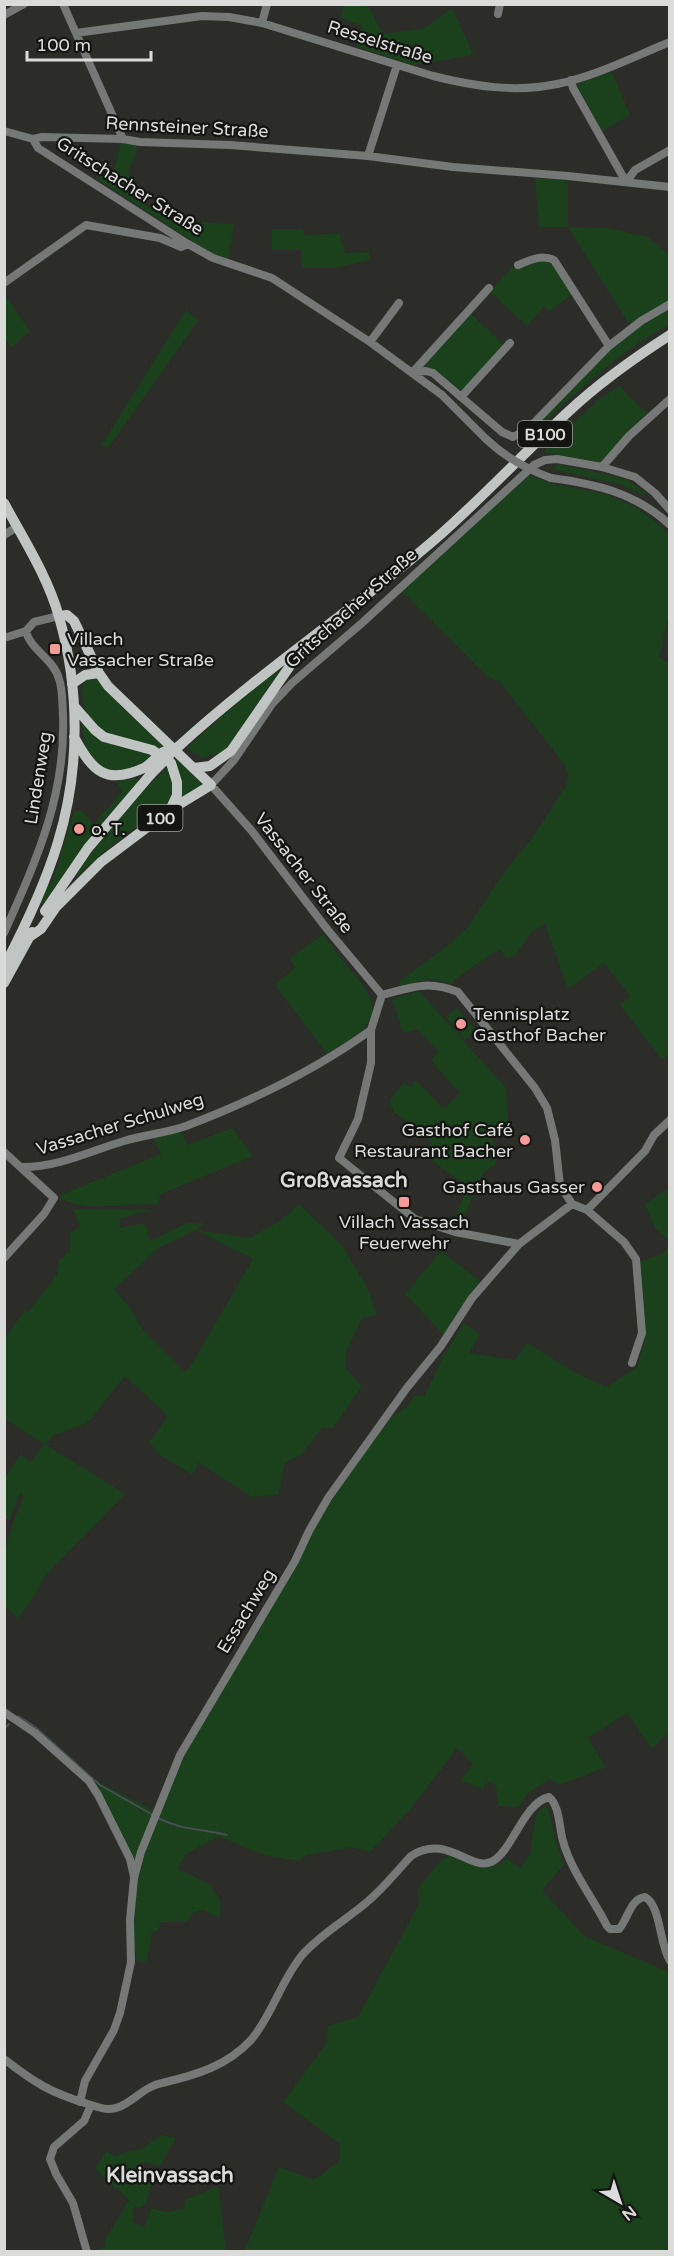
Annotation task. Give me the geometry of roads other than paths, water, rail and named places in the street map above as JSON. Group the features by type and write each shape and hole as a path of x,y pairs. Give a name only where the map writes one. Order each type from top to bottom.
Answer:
{"main road":[{"name":"B100","path":"149,770 163,752 178,747 440,535 570,410 620,368 669,335"},
{"name":"Vassacher Straße","path":"4,503 39,568 59,616 67,615 74,621 99,673 119,698 211,785"},
{"path":"4,967 24,928 58,842 66,808 74,737 74,706 68,655 59,616"},
{"path":"194,768 210,766 231,751 307,643"},
{"path":"72,684 85,675 99,673"},
{"name":"100","path":"74,706 104,737 152,750 171,763 177,782 177,795 170,810"},
{"path":"74,737 90,765 99,772 110,776 124,776 149,770"},
{"path":"4,983 28,938 88,848 149,770"},
{"name":"100","path":"28,938 41,929 56,907 101,862 170,810 211,785"}],"street":[{"path":"4,15 24,4"},
{"path":"63,4 123,139"},
{"path":"262,23 267,4"},
{"name":"Resselstraße","path":"76,33 202,16 229,17 262,23 452,80 487,86 536,87 594,74 669,42"},
{"path":"368,156 397,65"},
{"path":"572,80 573,88 626,182 635,170 669,150"},
{"name":"Rennsteiner Straße","path":"4,131 33,139 42,137 123,139 140,142 368,156 476,169 669,187"},
{"name":"Gritschacher Straße","path":"33,139 38,148 188,243 213,258 272,278 370,342 442,395 486,439 517,464 551,478 591,483 620,493 657,513 669,525"},
{"path":"4,283 86,225 160,238 181,247 188,243"},
{"path":"518,265 541,257 548,257 554,261 609,346"},
{"path":"413,372 489,288"},
{"path":"370,342 399,303"},
{"path":"413,372 434,373 507,435 513,437 521,434 609,346 641,321 669,304"},
{"path":"461,397 510,343"},
{"path":"602,467 629,436 669,399"},
{"name":"Gritschacher Straße","path":"211,785 234,760 272,704 292,683 362,623 534,465 545,460 557,459 602,467 635,477 647,485 669,510"},
{"path":"4,535 17,527"},
{"path":"4,638 26,632 34,622 59,616"},
{"name":"Lindenweg","path":"4,933 48,829 64,739 59,678 51,663 27,638 26,632"},
{"name":"Vassacher Straße","path":"211,785 251,830 327,929 382,995"},
{"path":"519,1244 455,1232 415,1219 339,1158 358,1119 371,1063 371,1030 382,995 422,984 443,986 458,992 535,1088 547,1108 555,1140 560,1185 572,1204 587,1210 624,1242 636,1259 642,1333 632,1364"},
{"name":"Vassacher Schulweg","path":"4,1152 23,1167 44,1167 125,1141 184,1126 286,1083 336,1055 371,1030"},
{"path":"587,1210 645,1151 654,1135 669,1120"},
{"path":"4,1258 44,1214 54,1198 23,1167"},
{"name":"Essachweg","path":"80,2102 85,2081 114,2030 120,2013 131,1962 130,1920 134,1878 141,1852 180,1755 295,1561 328,1498 406,1389 441,1346 472,1298 519,1244 572,1204"},
{"path":"4,1712 35,1733 89,1780 130,1859 134,1878"},
{"path":"4,2059 46,2090 112,2110 121,2107 150,2087 222,2064 234,2056 253,2037 264,2022 287,1976 305,1953 326,1932 367,1902 411,1856 418,1852 440,1848 482,1863 491,1862 500,1854 530,1811 549,1797 555,1803 566,1851 607,1926 610,1929 619,1929 639,1898 645,1897 651,1900 654,1904 661,1941 669,1961"},
{"path":"87,2252 74,2203 56,2174 50,2159 54,2147 80,2125 91,2105"}],"waterway":[{"path":"18,1716 34,1726 100,1785 153,1815"},
{"path":"4,1729 9,1724"},
{"path":"158,1818 183,1827 227,1835"}],"place":[{"name":"Villach Vassacher Straße","path":"55,649"},
{"name":"o. T.","path":"79,829"},
{"name":"Tennisplatz Gasthof Bacher","path":"461,1024"},
{"name":"Gasthof Café Restaurant Bacher","path":"525,1140"},
{"name":"Gasthaus Gasser","path":"597,1187"},
{"name":"Villach Vassach Feuerwehr","path":"404,1202"}],"district":[{"name":"Großvassach","path":"344,1180"},
{"name":"Kleinvassach","path":"170,2175"}]}
